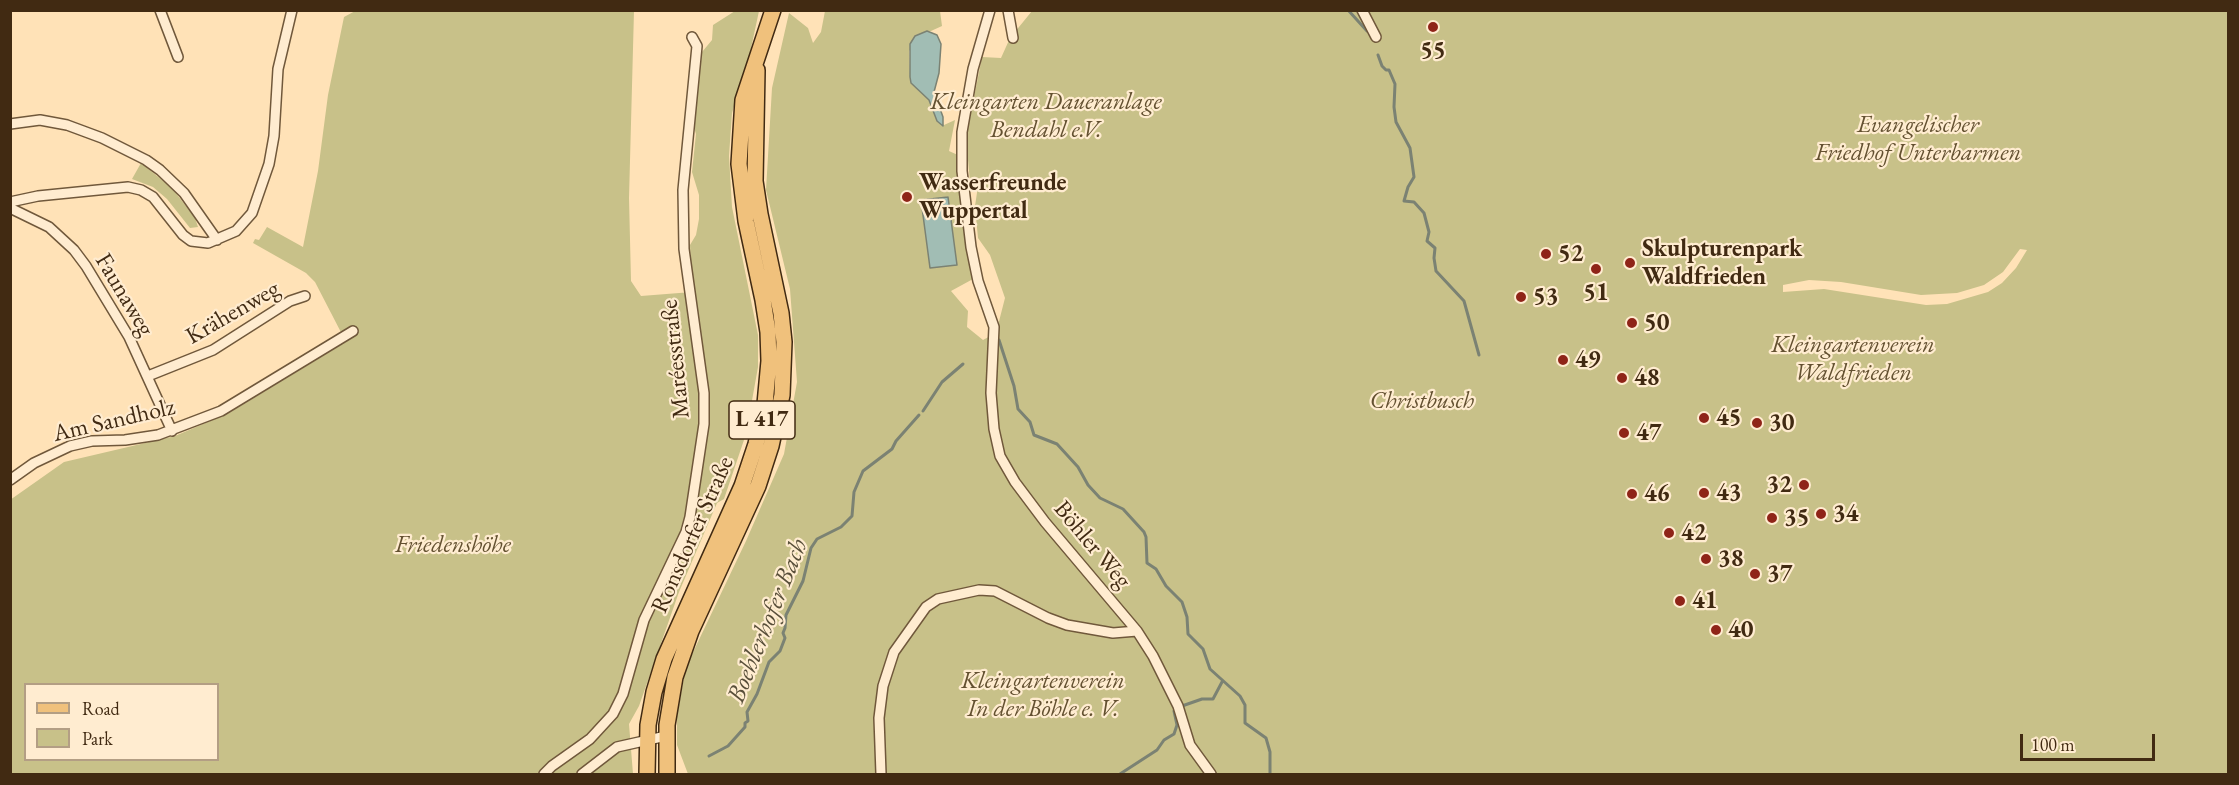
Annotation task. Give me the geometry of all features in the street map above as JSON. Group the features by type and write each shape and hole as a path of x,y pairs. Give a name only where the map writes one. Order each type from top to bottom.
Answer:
{"main road":[{"name":"Ronsdorfer Straße","path":"647,774 646,739 654,692 663,659 742,486 756,444 765,404 769,361 768,332 746,221 739,164 743,100 773,10"},
{"name":"Ronsdorfer Straße","path":"667,774 666,736 670,703 683,652 755,492 771,446 782,395 784,342 781,313 755,181 756,64"}],"street":[{"path":"160,10 178,57"},
{"path":"10,202 38,196 128,187 141,190 153,197 183,235 191,241 208,243 236,231 248,219 269,164 274,136 278,69 292,10"},
{"name":"Böhler Weg","path":"990,10 975,58 961,147 971,247 978,281 994,327 991,393 994,429 1000,456 1015,482 1045,522 1137,631 1153,656 1178,706 1190,745 1211,774"},
{"path":"1008,10 1013,38"},
{"path":"1362,10 1376,37"},
{"name":"Maréesstraße","path":"544,774 590,738 613,714 623,694 644,620 686,531 690,517 699,461 704,407 684,249 683,190 697,46 692,37"},
{"path":"10,124 40,120 68,124 146,160 184,193 216,240"},
{"name":"Faunaweg","path":"10,208 49,227 74,250 108,300 129,337 171,431"},
{"name":"Krähenweg","path":"148,376 213,350 290,301 305,296"},
{"name":"Am Sandholz","path":"10,480 34,463 70,446 92,441 138,439 171,431 221,411 353,331"},
{"path":"881,774 879,718 883,686 894,652 926,607 938,599 979,590 995,591 1067,625 1113,633 1137,631"},
{"path":"582,774 617,747 666,736"}],"green space":[{"name":"Friedenshöhe","path":"357,10 634,11 629,198 631,281 641,296 692,292 690,245 696,235 699,219 699,195 692,172 696,134 691,118 702,52 712,40 713,25 735,11 759,11 750,53 732,113 729,156 732,207 758,335 758,367 746,434 724,499 717,503 679,592 639,706 629,724 633,774 11,774 10,500 64,462 175,436 229,413 346,342 315,282 306,273 253,243 255,239 259,240 267,227 303,247 318,171 328,95 344,17"},
{"name":"Christbusch","path":"825,11 940,11 942,26 927,31 909,51 910,77 929,100 937,121 944,125 955,120 949,151 960,156 973,279 951,291 968,311 967,327 983,340 996,333 1005,298 990,255 978,238 975,206 978,186 970,182 966,138 982,57 1001,58 1010,38 1032,11 2228,11 2228,774 688,774 677,745 677,716 686,667 746,541 784,454 797,382 790,289 766,190 772,88 789,13 808,28 813,43 821,32","holes":["2020,249 2027,250 2016,268 2002,283 1988,292 1947,304 1926,305 1824,289 1783,292 1783,285 1809,280 1841,282 1921,295 1957,293 1984,285 2003,272"]},
{"path":"141,163 172,188 195,218 198,227 190,228 167,199 153,187 132,179"}],"water":[{"path":"927,31 937,35 941,44 939,73 934,92 943,117 943,126 937,121 929,100 911,83 910,44 915,36"},
{"path":"948,197 957,265 930,268 921,200"}],"waterway":[{"path":"1348,10 1367,31"},
{"path":"1378,55 1382,66 1389,70 1395,84 1396,122 1410,148 1414,177 1404,201 1414,202 1424,213 1429,232 1427,241 1435,248 1436,271 1464,301 1479,355"},
{"path":"999,340 1014,386 1018,409 1030,422 1034,435 1057,444 1078,467 1088,485 1100,498 1123,509 1144,532 1147,563 1156,569 1166,586 1182,602 1187,617 1188,634 1203,649 1210,669 1240,696 1245,705 1245,723 1266,738 1270,752 1270,774"},
{"name":"Boehlerhofer Bach","path":"923,411 942,382 963,364"},
{"name":"Boehlerhofer Bach","path":"709,756 728,746 748,721 747,712 757,694 769,662 780,651 785,638 783,633 786,615 803,581 811,548 817,539 841,527 852,516 854,492 863,471 892,449 896,441 919,415"},
{"path":"1182,706 1202,699 1213,699 1222,682"},
{"path":"1120,774 1157,750 1164,740 1174,734 1177,725 1174,711"}],"place":[{"name":"55","path":"1433,27"},
{"name":"Wasserfreunde Wuppertal","path":"907,197"},
{"name":"52","path":"1546,254"},
{"name":"Skulpturenpark Waldfrieden","path":"1630,263"},
{"name":"51","path":"1596,269"},
{"name":"53","path":"1521,297"},
{"name":"50","path":"1632,323"},
{"name":"49","path":"1563,360"},
{"name":"48","path":"1622,378"},
{"name":"45","path":"1704,418"},
{"name":"30","path":"1757,423"},
{"name":"47","path":"1624,433"},
{"name":"32","path":"1804,485"},
{"name":"43","path":"1704,493"},
{"name":"46","path":"1632,494"},
{"name":"34","path":"1821,514"},
{"name":"35","path":"1772,518"},
{"name":"42","path":"1669,533"},
{"name":"38","path":"1706,559"},
{"name":"37","path":"1755,574"},
{"name":"41","path":"1680,601"},
{"name":"40","path":"1716,630"}],"park label":[{"name":"Kleingarten Daueranlage Bendahl e.V.","path":"1046,116"},
{"name":"Evangelischer Friedhof Unterbarmen","path":"1918,139"},
{"name":"Kleingartenverein Waldfrieden","path":"1853,359"},
{"name":"Kleingartenverein In der Böhle e. V.","path":"1043,695"}]}
